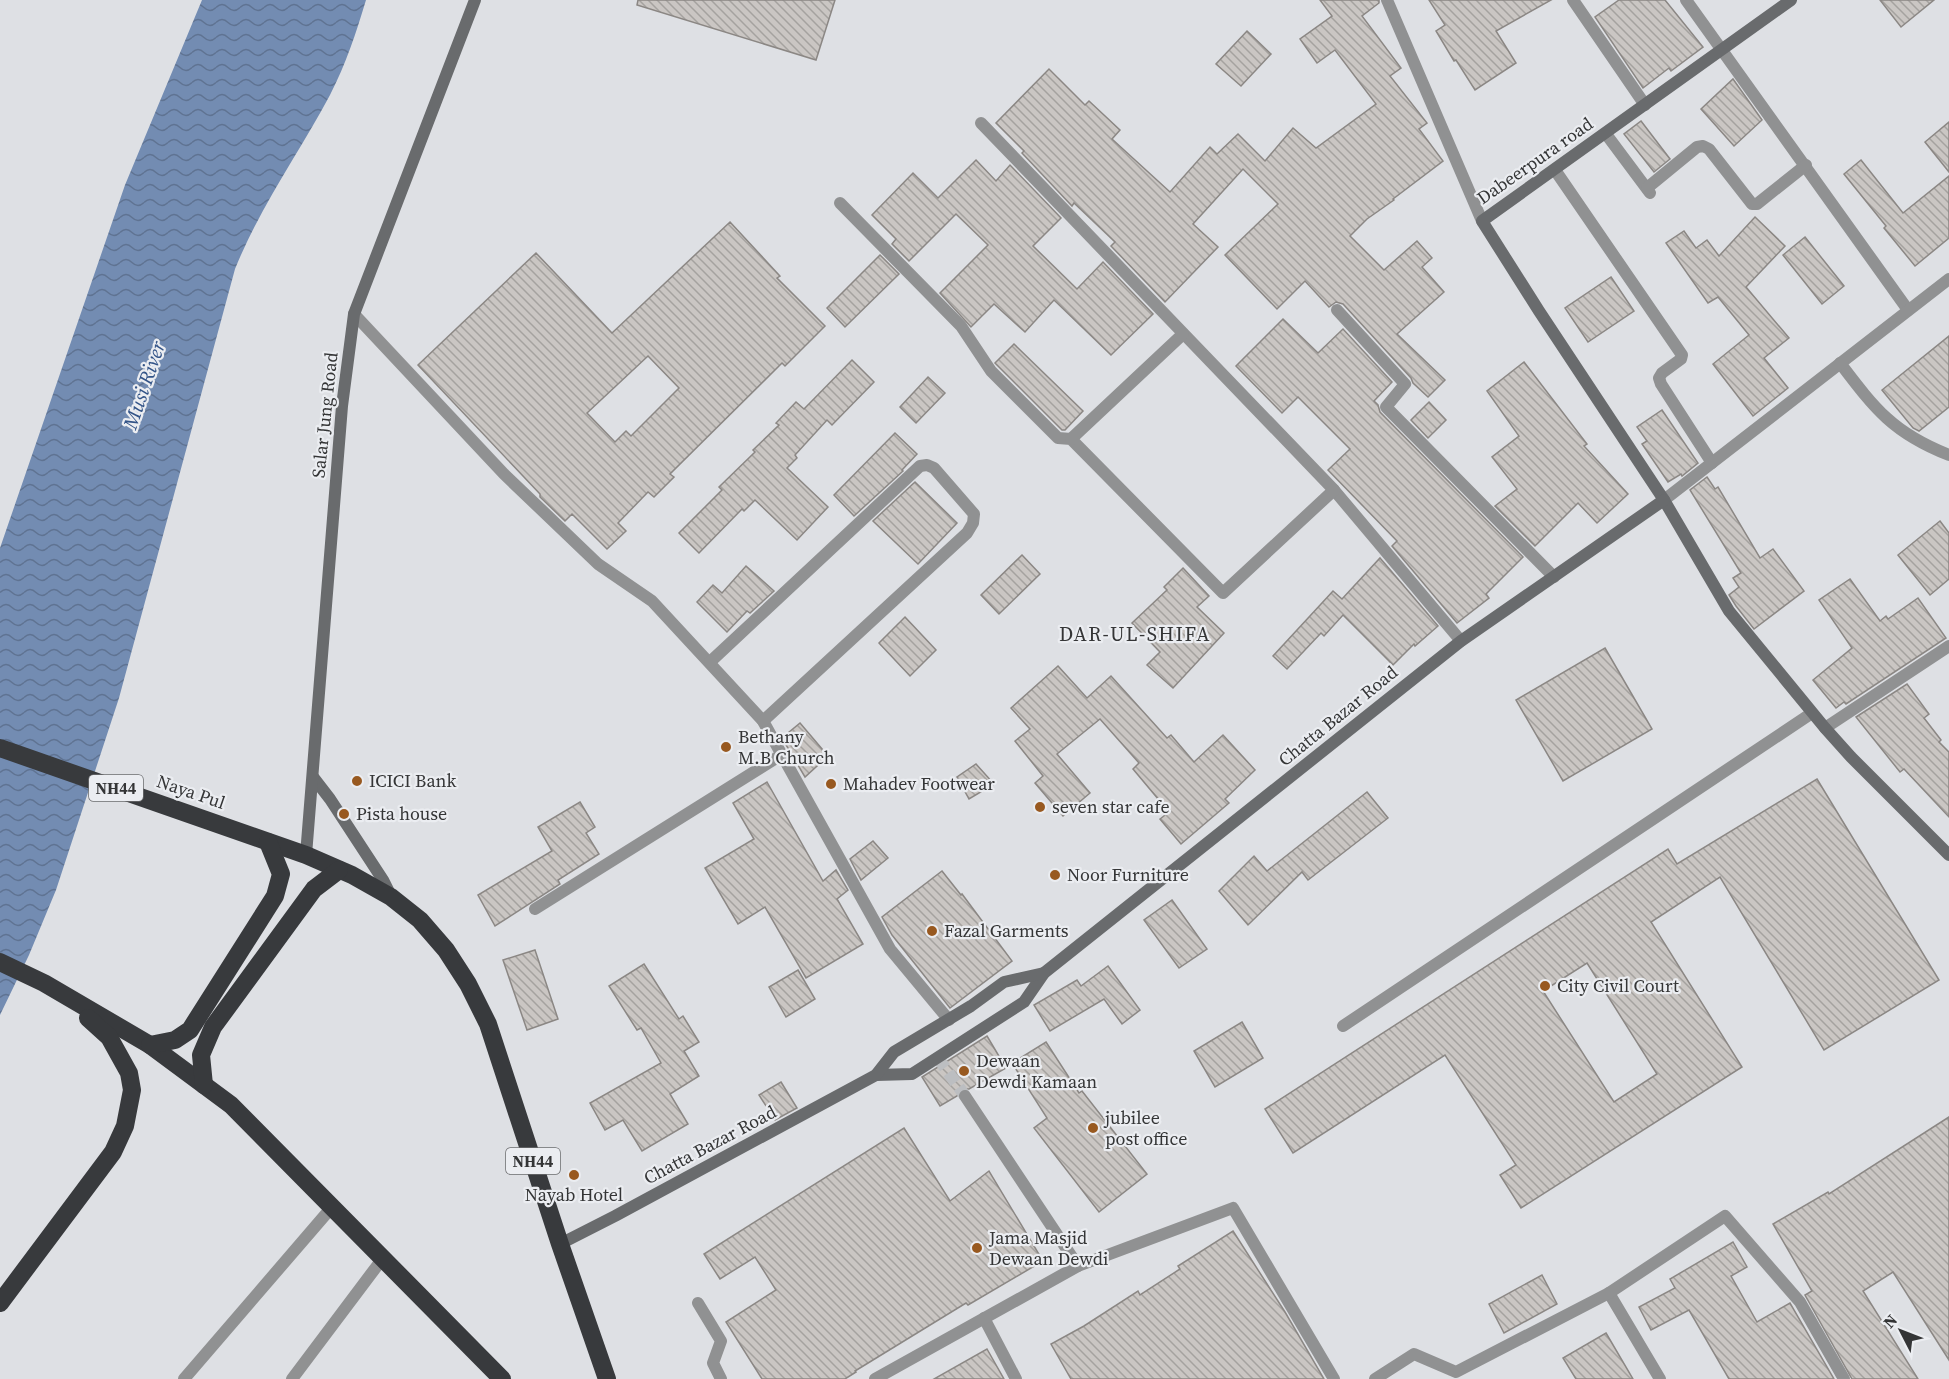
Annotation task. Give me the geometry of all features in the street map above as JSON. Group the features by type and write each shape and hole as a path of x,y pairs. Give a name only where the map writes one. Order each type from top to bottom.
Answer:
{"highway":[{"name":"Naya Pul","path":"0,748 268,842"},
{"name":"NH44","path":"268,842 306,855 391,897 420,920 446,950 468,984 488,1024 607,1379"},
{"path":"150,1045 176,1040 190,1030 275,896 281,874 268,842"},
{"path":"204,1085 201,1055 213,1027 314,889 339,870"},
{"path":"0,962 44,983 150,1045 231,1105 502,1379"},
{"path":"0,1303 113,1152 125,1126 132,1090 129,1073 109,1037 44,983"}],"street":[{"name":"Salar Jung Road","path":"306,855 342,406 354,314 475,0"},
{"path":"1387,0 1482,220"},
{"path":"1573,0 1645,105"},
{"path":"1686,0 1908,310"},
{"name":"Dabeerpura road","path":"1791,0 1606,134 1482,220 1539,311 1664,500 1729,611 1851,757 1949,855"},
{"path":"981,123 1334,490 1461,641"},
{"path":"1606,134 1649,191 1697,147 1703,146 1709,148 1752,204 1757,204 1806,165"},
{"path":"1555,170 1682,355 1681,360 1662,373 1659,378 1713,463"},
{"path":"840,203 961,326 991,371 1058,438 1071,439 1223,592 1334,490"},
{"path":"1664,500 1949,279"},
{"path":"1337,310 1405,384 1386,407 1554,577"},
{"path":"354,314 504,474 598,564 652,601 763,721 890,949 949,1020"},
{"path":"1071,439 1183,334"},
{"path":"1840,363 1882,416 1928,447 1949,455"},
{"path":"710,663 920,466 927,465 934,468 974,514 973,523 967,533 763,721"},
{"name":"Chatta Bazar Road","path":"876,1076 912,1074 1024,1002 1044,973 1461,641 1664,500"},
{"path":"1825,728 1949,646"},
{"path":"1343,1026 1812,713"},
{"path":"536,909 781,756"},
{"path":"313,777 330,799 391,897"},
{"name":"Chatta Bazar Road","path":"560,1244 876,1076 894,1052 971,1006 1004,981 1044,973"},
{"path":"965,1096 1078,1266"},
{"path":"184,1379 332,1207"},
{"path":"875,1379 1078,1266 1233,1208 1334,1379"},
{"path":"1375,1379 1414,1354 1458,1375 1609,1293 1725,1216 1800,1302 1844,1379"},
{"path":"292,1379 382,1258"},
{"path":"1609,1293 1660,1379"},
{"path":"698,1303 721,1341 713,1363 721,1379"},
{"path":"984,1318 1016,1379"}],"water":[{"name":"Musi River","path":"202,0 366,0 336,83 256,224 235,269 119,698 56,890 29,955 0,1015 0,548 125,185"}],"building":[{"path":"638,0 835,0 816,60 637,5"},
{"path":"1320,0 1379,0 1379,3 1362,16 1401,68 1390,76 1427,123 1419,129 1443,161 1367,219 1350,236 1384,270 1417,241 1432,258 1422,267 1444,292 1397,334 1445,380 1428,397 1343,304 1336,302 1329,307 1305,281 1277,309 1225,255 1278,204 1243,169 1193,224 1218,247 1165,302 1111,246 1115,242 1074,203 1072,206 996,123 1049,69 1085,105 1089,101 1120,130 1112,139 1170,192 1210,147 1217,154 1238,134 1265,161 1293,128 1316,148 1376,104 1335,50 1317,63 1300,39 1332,16"},
{"path":"1429,0 1551,0 1496,31 1516,63 1475,90 1436,31 1445,25"},
{"path":"1619,0 1665,0 1703,47 1671,71 1669,68 1643,88 1595,17"},
{"path":"1880,0 1934,0 1901,27"},
{"path":"1247,31 1271,54 1241,86 1216,64"},
{"path":"1733,79 1762,120 1734,146 1701,109"},
{"path":"1641,121 1670,159 1654,172 1624,134"},
{"path":"1949,122 1949,172 1925,142"},
{"path":"976,160 996,181 1010,165 1061,218 1033,246 1077,289 1103,262 1153,314 1111,355 1054,300 1025,332 994,304 971,327 940,293 988,245 956,214 909,261 892,244 896,239 872,215 913,173 938,198"},
{"path":"1861,160 1903,213 1949,176 1949,238 1915,266 1844,174"},
{"path":"1755,217 1785,246 1746,287 1789,338 1764,358 1788,388 1753,416 1713,364 1749,335 1718,297 1708,303 1666,243 1684,231 1696,248 1707,240 1719,256"},
{"path":"730,222 780,276 777,278 825,326 785,366 782,363 670,474 674,477 654,497 648,492 618,523 626,531 607,549 572,514 565,521 540,497 540,494 418,365 536,253 612,333","holes":["648,356 679,388 631,436 626,431 615,442 587,413"]},
{"path":"1805,237 1844,286 1822,304 1783,255"},
{"path":"880,255 899,274 845,327 827,308"},
{"path":"1611,277 1634,311 1588,342 1565,308"},
{"path":"1283,319 1318,353 1343,329 1392,382 1374,401 1380,412 1523,557 1486,594 1489,598 1457,623 1392,546 1397,541 1328,470 1350,449 1298,397 1282,413 1236,366"},
{"path":"1949,336 1949,407 1919,431 1913,428 1882,390"},
{"path":"1014,344 1083,411 1065,430 1062,430 995,363"},
{"path":"852,360 874,382 832,425 827,420 795,455 797,458 787,468 828,507 797,540 755,500 744,511 742,509 699,553 679,533 722,490 719,487 755,452 753,450 779,425 776,423 796,402 804,409"},
{"path":"1524,362 1587,444 1584,446 1628,494 1597,523 1578,503 1535,546 1495,506 1517,489 1492,457 1519,436 1487,391"},
{"path":"928,377 945,393 916,423 900,407"},
{"path":"1429,402 1446,420 1428,438 1411,420"},
{"path":"1662,410 1698,463 1682,476 1681,474 1668,482 1642,444 1647,441 1637,427"},
{"path":"895,433 917,454 903,471 854,516 834,495"},
{"path":"1707,477 1715,489 1718,487 1760,558 1773,549 1804,591 1754,629 1729,595 1739,587 1733,578 1741,573 1690,490"},
{"path":"915,482 957,523 918,564 873,521"},
{"path":"1940,521 1949,533 1949,579 1930,595 1898,555"},
{"path":"1022,555 1040,574 999,614 981,595"},
{"path":"1380,558 1438,626 1415,646 1414,644 1393,665 1343,615 1324,636 1321,633 1287,669 1273,656 1333,591 1342,599"},
{"path":"746,566 774,591 750,613 747,611 727,632 697,602 713,585 722,593"},
{"path":"1183,568 1209,596 1197,607 1224,633 1173,688 1147,665 1160,652 1132,623 1167,590 1164,587"},
{"path":"1850,579 1880,621 1886,616 1888,619 1918,598 1946,638 1846,704 1844,702 1836,708 1813,680 1852,648 1819,600"},
{"path":"905,617 936,650 910,676 879,643"},
{"path":"1605,648 1652,729 1563,781 1516,700"},
{"path":"1058,666 1087,698 1111,676 1167,738 1171,735 1194,762 1223,735 1255,770 1225,799 1229,803 1181,844 1160,819 1169,812 1133,769 1139,763 1100,719 1057,754 1090,793 1063,816 1035,783 1043,776 1015,741 1030,729 1011,708"},
{"path":"1907,684 1929,714 1924,718 1941,740 1939,742 1949,752 1949,817 1904,769 1900,772 1856,717"},
{"path":"800,723 828,756 805,777 782,738"},
{"path":"976,764 994,784 969,799 957,777"},
{"path":"1817,779 1939,980 1824,1050 1720,877 1651,922 1742,1067 1521,1208 1500,1175 1516,1165 1445,1055 1293,1153 1265,1109 1668,849 1677,864","holes":["1587,963 1657,1074 1614,1102 1543,991"]},
{"path":"767,782 823,881 836,870 848,890 837,899 863,944 806,978 765,907 738,924 705,868 754,839 733,803"},
{"path":"1367,792 1388,818 1308,880 1302,872 1248,925 1219,891 1254,856 1267,871"},
{"path":"580,802 595,827 586,833 599,854 558,880 560,884 495,926 478,895 552,851 538,827"},
{"path":"873,841 888,858 861,880 850,859"},
{"path":"942,871 1012,961 950,1008 892,935 882,917"},
{"path":"1172,900 1207,949 1179,968 1144,920"},
{"path":"535,950 558,1019 527,1030 503,960"},
{"path":"644,964 679,1019 683,1016 699,1042 684,1051 699,1076 670,1094 688,1124 642,1151 623,1120 605,1130 590,1103 661,1063 641,1028 637,1030 609,986"},
{"path":"1108,966 1140,1010 1122,1024 1104,999 1050,1031 1034,1005 1077,980 1081,986"},
{"path":"798,970 815,999 786,1017 769,987"},
{"path":"1242,1022 1263,1058 1215,1087 1194,1051"},
{"name":"Dewaan Dewdi Kamaan","path":"987,1036 1006,1068 969,1089 961,1089 957,1096 940,1106 922,1077"},
{"path":"1046,1042 1079,1093 1082,1091 1147,1174 1099,1212 1034,1128 1047,1118 1012,1063"},
{"path":"781,1082 797,1108 775,1120 759,1095"},
{"path":"1949,1117 1949,1360 1893,1272 1863,1291 1918,1379 1852,1379 1805,1295 1812,1291 1773,1224 1828,1192 1829,1194"},
{"path":"904,1128 950,1201 989,1171 1043,1261 968,1305 966,1303 845,1379 762,1379 726,1322 776,1290 755,1257 720,1279 704,1254"},
{"path":"1233,1231 1285,1312 1324,1379 1071,1379 1051,1344 1138,1291 1140,1295 1180,1269 1178,1266"},
{"path":"1733,1242 1747,1267 1731,1276 1757,1322 1790,1303 1834,1379 1729,1379 1689,1310 1651,1330 1639,1307 1675,1288 1670,1279"},
{"path":"1542,1275 1557,1304 1504,1333 1489,1304"},
{"path":"1606,1333 1633,1379 1576,1379 1563,1358"},
{"path":"987,1349 1004,1379 934,1379"}],"tunnel":[{"path":"938,1058 965,1096"}],"place":[{"name":"Bethany M.B Church","path":"726,747"},
{"name":"ICICI Bank","path":"357,781"},
{"name":"Mahadev Footwear","path":"831,784"},
{"name":"seven star cafe","path":"1040,807"},
{"name":"Pista house","path":"344,814"},
{"name":"Noor Furniture","path":"1055,875"},
{"name":"Fazal Garments","path":"932,931"},
{"name":"City Civil Court","path":"1545,986"},
{"name":"Dewaan Dewdi Kamaan","path":"964,1071"},
{"name":"jubilee post office","path":"1093,1128"},
{"name":"Nayab Hotel","path":"574,1175"},
{"name":"Jama Masjid Dewaan Dewdi","path":"977,1248"}],"district":[{"name":"DAR-UL-SHIFA","path":"1135,634"}]}
